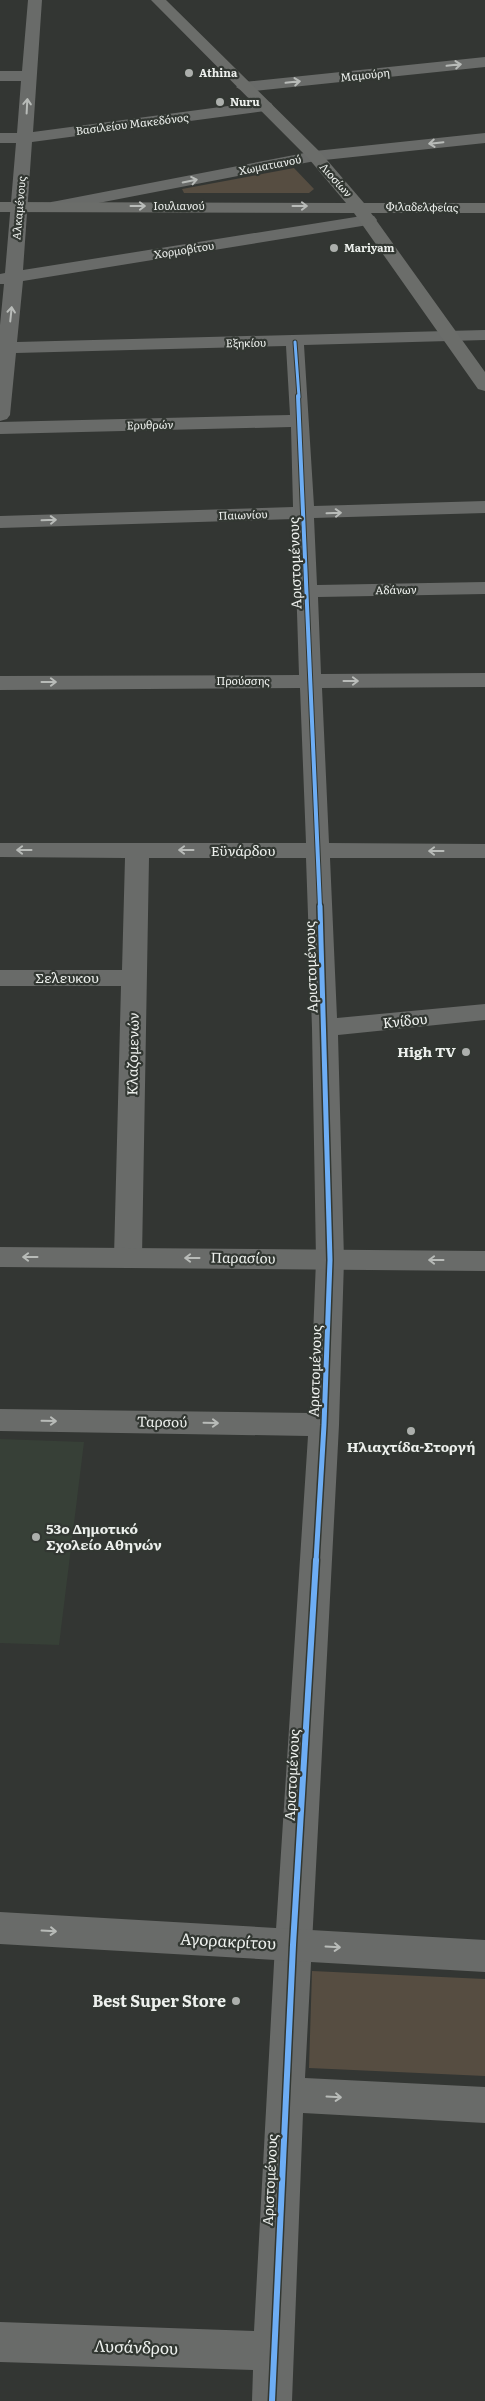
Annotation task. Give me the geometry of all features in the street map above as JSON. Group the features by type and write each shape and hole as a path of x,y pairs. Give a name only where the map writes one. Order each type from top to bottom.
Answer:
{"main road":[{"name":"Λιοσίων","path":"158,0 315,156 364,213 485,385"},
{"name":"Ιουλιανού","path":"0,207 57,206 364,213"},
{"name":"Φιλαδελφείας","path":"364,213 485,208"}],"street":[{"name":"Αλκαμένους","path":"0,415 7,348 7,278 19,206 35,0"},
{"name":"Μαμούρη","path":"244,87 485,62"},
{"path":"0,76 28,76"},
{"name":"Βασιλείου Μακεδόνος","path":"0,138 25,138 264,106"},
{"name":"Χωματιανού","path":"57,206 315,156 485,138"},
{"name":"Χορμοβίτου","path":"7,278 364,213"},
{"name":"Εξηκίου","path":"7,348 295,342 485,335"},
{"name":"Αριστομένους","path":"272,2401 293,1945 324,1425 330,1260 325,1028 300,421 295,342"},
{"name":"Ερυθρών","path":"0,428 300,421"},
{"name":"Παιωνίου","path":"0,522 485,507"},
{"name":"Αδάνων","path":"307,591 485,588"},
{"name":"Προύσσης","path":"0,683 485,680"},
{"name":"Εϋνάρδου","path":"0,850 485,851"},
{"name":"Κλαζομενών","path":"128,1258 137,850"},
{"name":"Σελευκου","path":"0,978 134,978"},
{"name":"Κνίδου","path":"325,1028 485,1012"},
{"name":"Παρασίου","path":"0,1257 485,1261"},
{"name":"Ταρσού","path":"0,1420 324,1425"},
{"name":"Αγορακρίτου","path":"0,1928 485,1956"},
{"path":"286,2095 485,2105"},
{"name":"Λυσάνδρου","path":"0,2342 273,2351"}],"shaded area":[{"path":"294,168 314,189 309,193 184,193 182,189"},
{"name":"53ο Δημοτικό Σχολείο Αθηνών","path":"0,1439 84,1442 59,1645 0,1643"},
{"path":"312,1971 485,1979 485,2076 309,2068"}],"cycle path":[{"path":"272,2401 293,1945 324,1425 330,1260 325,1028 300,421 295,342"}],"place":[{"name":"Athina","path":"189,73"},
{"name":"Nuru","path":"220,102"},
{"name":"Mariyam","path":"334,248"},
{"name":"High TV","path":"466,1052"},
{"name":"Ηλιαχτίδα-Στοργή","path":"411,1431"},
{"name":"53ο Δημοτικό Σχολείο Αθηνών","path":"36,1537"},
{"name":"Best Super Store","path":"236,2001"}]}
